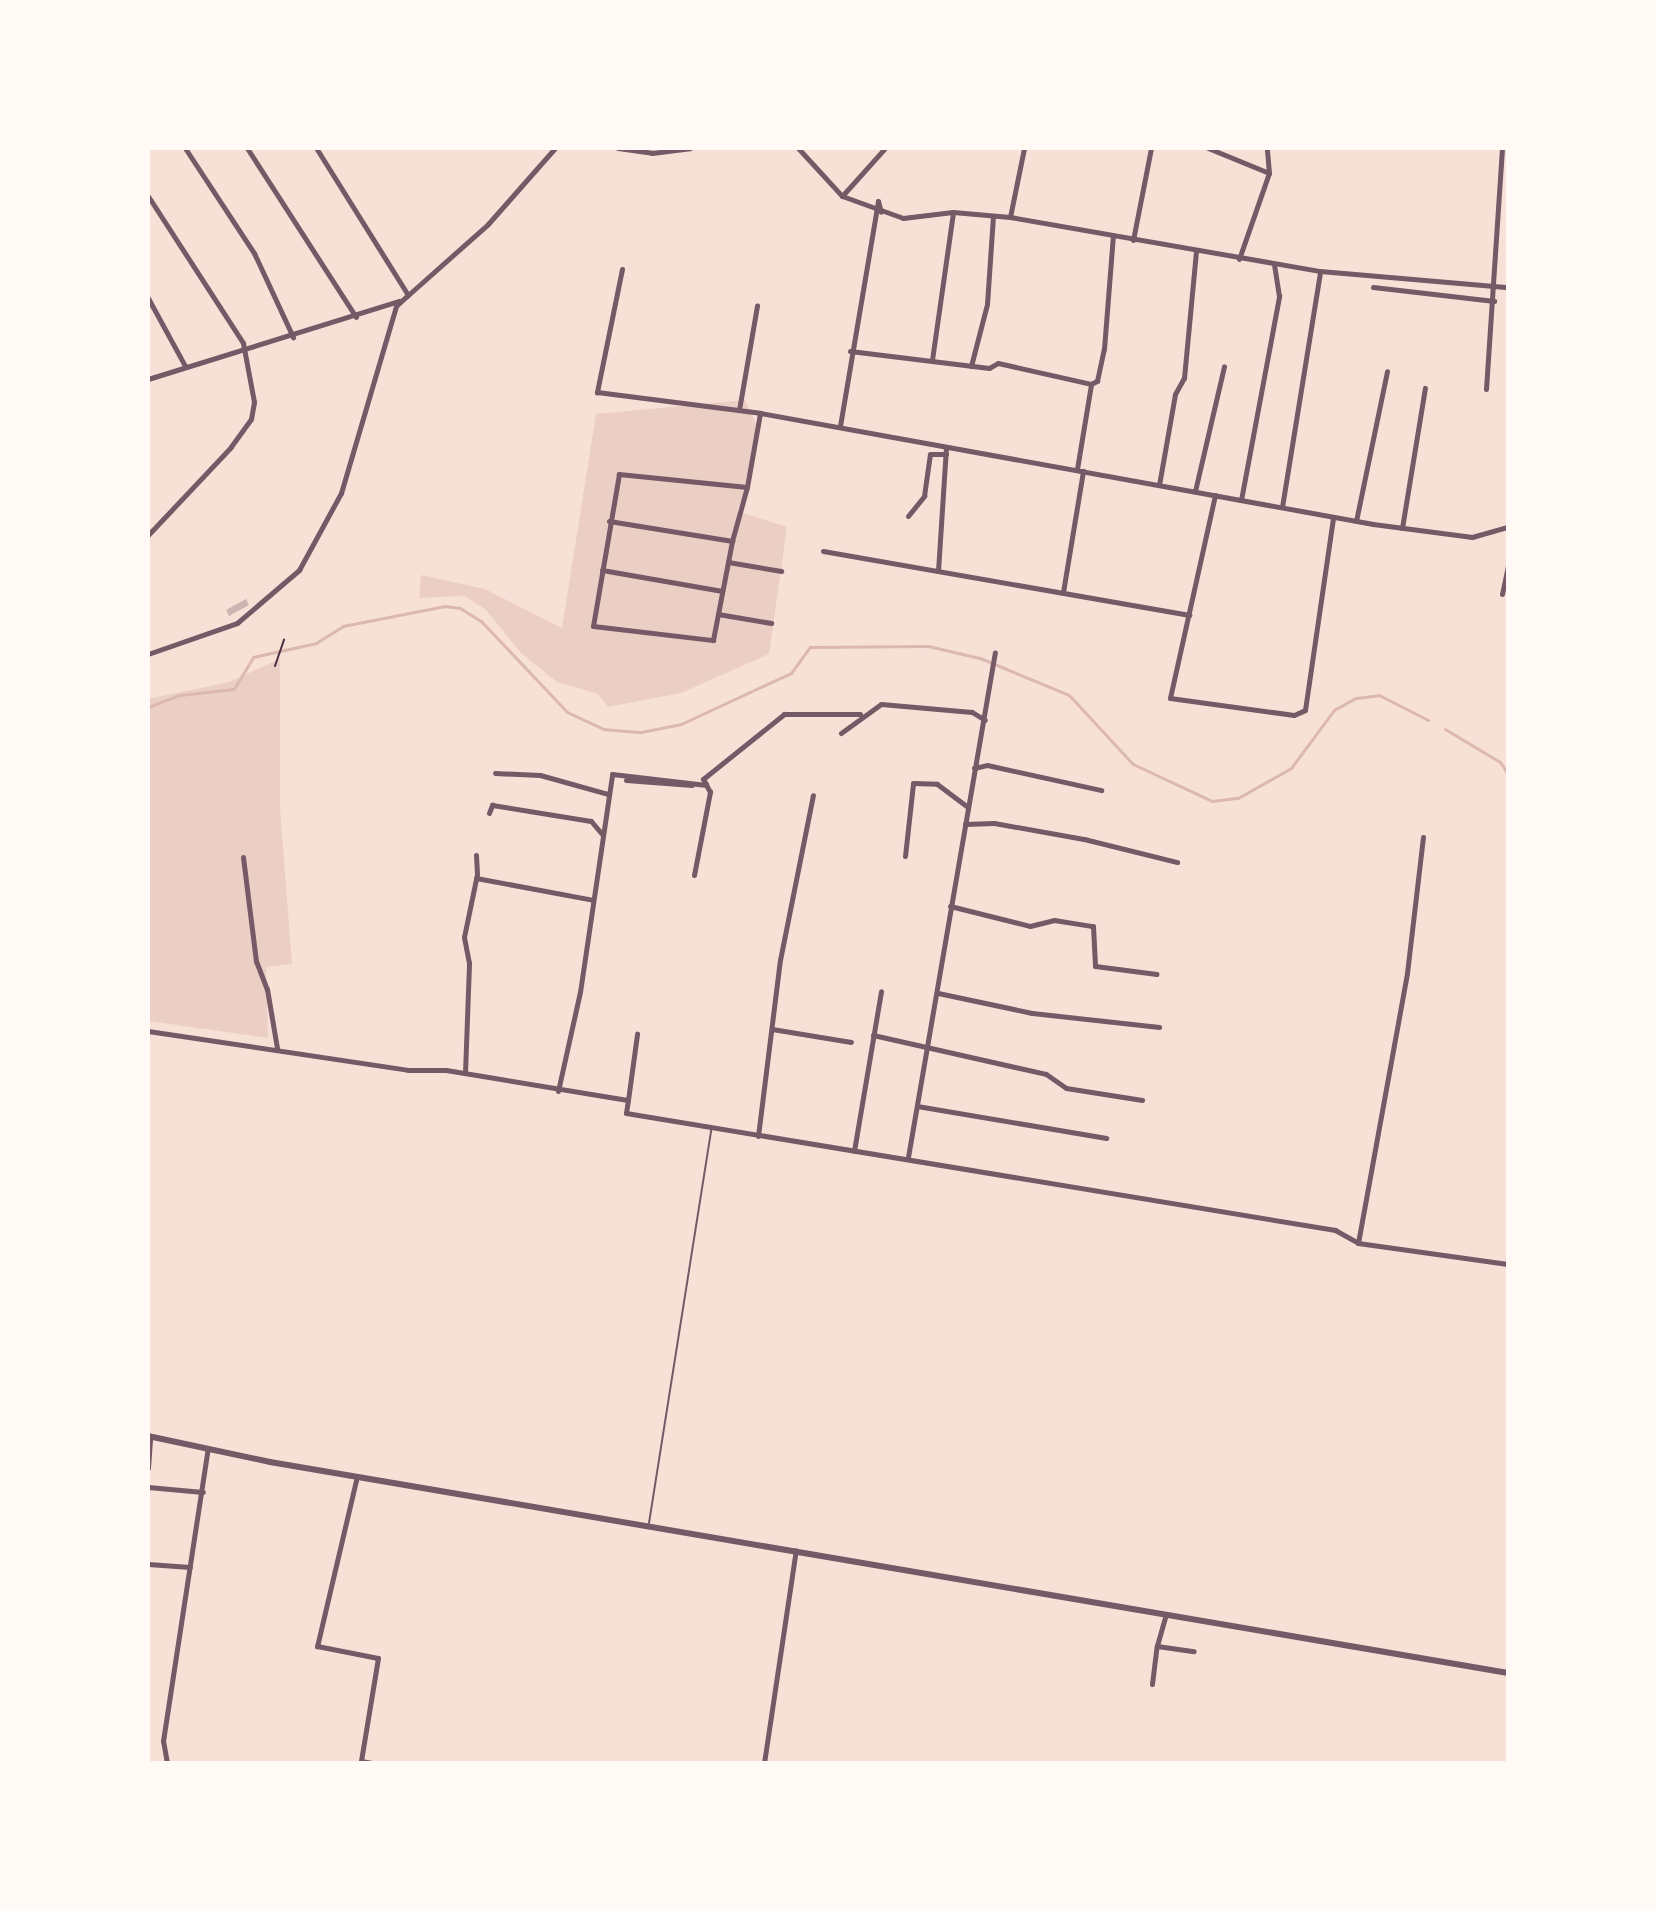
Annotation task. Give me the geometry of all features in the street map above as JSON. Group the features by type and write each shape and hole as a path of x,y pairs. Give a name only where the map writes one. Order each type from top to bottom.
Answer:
{"street":[{"path":"185,148 254,253 293,337"},
{"path":"247,148 356,317"},
{"path":"316,148 408,295"},
{"path":"148,654 237,623 299,570 341,493 396,306 488,224 555,148"},
{"path":"618,148 652,153 690,148"},
{"path":"798,148 842,196 903,218 953,212 1010,217 1320,271 1508,287"},
{"path":"842,196 885,148"},
{"path":"1010,217 1024,148"},
{"path":"1133,240 1151,148"},
{"path":"1208,148 1269,173"},
{"path":"1239,259 1269,173 1267,148"},
{"path":"1486,389 1494,301 1489,287 1502,148"},
{"path":"148,196 245,349 254,402 251,419 148,535"},
{"path":"840,426 850,351 878,201 881,212"},
{"path":"932,360 953,212"},
{"path":"971,366 987,304 993,216"},
{"path":"850,351 991,368 998,363 1091,384 1097,381 1104,349 1113,235"},
{"path":"1159,485 1175,394 1184,378 1196,251"},
{"path":"1241,500 1279,296 1274,263"},
{"path":"622,269 597,392 840,426 946,451 1080,470 1402,528 1472,537 1508,527"},
{"path":"1282,507 1320,271"},
{"path":"1373,287 1494,301"},
{"path":"148,379 356,317 408,295"},
{"path":"148,298 185,366"},
{"path":"739,410 757,306"},
{"path":"1195,491 1224,366"},
{"path":"1356,521 1387,371"},
{"path":"1063,592 1091,384"},
{"path":"1402,528 1425,388"},
{"path":"747,487 624,472 617,480 593,626 709,643 747,487 760,413"},
{"path":"908,516 924,496 930,454 946,451"},
{"path":"938,571 946,451"},
{"path":"1215,495 1170,698 1294,715 1305,710 1333,517"},
{"path":"609,521 732,541"},
{"path":"823,551 1189,615"},
{"path":"728,562 781,571"},
{"path":"1502,594 1508,566"},
{"path":"602,570 722,591"},
{"path":"718,614 771,623"},
{"path":"908,1157 995,654"},
{"path":"841,733 881,704 972,712 985,720"},
{"path":"626,780 655,786 704,782 784,714 860,714"},
{"path":"974,768 987,765 1101,790"},
{"path":"495,773 540,775 608,794"},
{"path":"558,1091 593,900 612,774 704,782"},
{"path":"694,875 710,792 704,782"},
{"path":"905,856 913,783 937,784 968,808"},
{"path":"758,1136 780,960 813,795"},
{"path":"489,813 492,805 591,821 602,833"},
{"path":"965,824 994,823 1084,839 1177,862"},
{"path":"1358,1243 1407,973 1423,837"},
{"path":"465,1073 469,963 464,937 476,878 476,855"},
{"path":"243,857 256,961 267,989 277,1048"},
{"path":"476,878 593,900"},
{"path":"950,906 1030,926 1046,920 1093,926 1095,966 1156,974"},
{"path":"854,1151 881,991"},
{"path":"938,993 1032,1013 1159,1027"},
{"path":"772,1029 851,1042"},
{"path":"148,1031 408,1070 465,1073 558,1091 628,1100"},
{"path":"637,1034 626,1113 711,1129 908,1157 1335,1230 1358,1243 1508,1264"},
{"path":"873,1035 1046,1074 1066,1088 1142,1100"},
{"path":"917,1106 1106,1138"},
{"path":"148,1468 149,1436 358,1476 1508,1673"},
{"path":"167,1763 163,1741 208,1447"},
{"path":"358,1476 317,1646 378,1658 361,1761 372,1763"},
{"path":"148,1487 203,1492"},
{"path":"764,1763 796,1550"},
{"path":"148,1564 190,1567"},
{"path":"1152,1684 1157,1646 1166,1613"},
{"path":"1157,1646 1194,1651"}],"lane":[{"path":"649,1524 711,1129"}],"path":[{"path":"275,666 284,640"}],"shaded area":[{"path":"745,400 759,430 752,473 737,511 787,527 769,654 681,693 608,707 598,694 557,682 521,653 485,609 464,596 419,598 421,575 485,589 562,628 596,414"},
{"path":"280,659 280,808 292,964 266,967 268,1038 148,1021 148,699 229,682"}],"building":[{"path":"246,599 249,605 229,616 226,610"}],"waterway":[{"path":"148,707 180,695 234,689 253,657 316,643 343,626 445,606 460,608 481,621 567,712 603,729 641,732 681,724 791,673 810,647 928,646 980,658 1069,695 1133,764 1212,801 1238,798 1291,768 1334,710 1356,698 1379,695 1428,720"},
{"path":"1445,729 1500,762 1508,774"}]}
